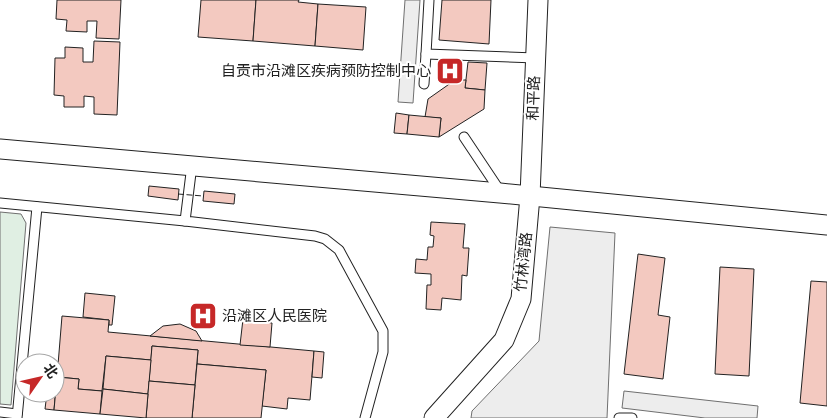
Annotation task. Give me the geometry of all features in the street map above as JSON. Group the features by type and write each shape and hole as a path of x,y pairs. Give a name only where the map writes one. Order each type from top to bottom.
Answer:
{"street":[{"name":"和平路","path":"530,196 538,0"},
{"path":"0,149 500,193 827,225"},
{"name":"竹林湾路","path":"434,418 504,340 521,299 530,196"}],"lane":[{"path":"424,84 429,0"},
{"path":"426,54 536,58"},
{"path":"464,137 500,193"},
{"path":"185,222 192,165"},
{"path":"0,203 315,236 325,239 339,250 383,331 384,352 365,418"},
{"path":"0,412 17,416 37,207"},
{"path":"619,418 632,418"}],"green space":[{"path":"0,212 21,214 26,223 11,405 0,404"}],"shaded area":[{"path":"405,0 420,0 413,103 398,102"},
{"path":"550,227 615,233 607,418 471,418 472,411 539,341"},
{"path":"624,391 758,406 757,418 705,418 622,408"}],"building":[{"path":"57,0 121,0 119,39 96,38 97,21 87,21 87,32 66,31 67,20 56,19"},
{"path":"201,0 256,0 253,41 198,37"},
{"path":"256,0 299,0 298,2 318,4 315,46 253,41"},
{"path":"442,0 491,0 489,44 439,40"},
{"path":"318,4 366,7 363,50 315,46"},
{"path":"94,41 120,42 117,115 94,114 94,97 84,96 84,107 64,107 64,96 54,95 55,58 65,58 65,47 83,48 83,62 93,62"},
{"path":"468,62 487,63 485,90 465,88"},
{"path":"455,80 466,80 465,88 485,90 484,109 439,137 441,118 425,117 428,99"},
{"path":"396,113 409,115 407,134 394,133"},
{"path":"409,115 441,118 439,137 407,134"},
{"path":"149,186 179,189 178,200 148,196"},
{"path":"204,191 235,194 234,204 203,201"},
{"path":"431,222 465,224 463,248 469,248 467,276 462,275 461,300 442,298 441,310 426,309 427,285 431,285 431,274 415,273 416,259 427,260 428,247 433,247 434,236 430,235"},
{"path":"638,254 665,258 658,315 670,317 663,379 624,374"},
{"path":"720,267 754,269 749,376 715,374"},
{"path":"811,281 827,282 827,406 800,403"},
{"path":"85,293 115,296 112,325 109,325 109,320 83,317"},
{"path":"62,316 109,320 108,332 314,351 310,400 288,398 287,409 262,406 266,370 197,364 198,350 152,346 151,360 106,356 102,391 78,389 79,379 65,378 65,353 59,353"},
{"path":"243,319 272,323 270,347 240,345"},
{"path":"180,324 196,331 202,341 150,336 163,326"},
{"path":"152,346 198,350 195,385 149,381"},
{"path":"314,351 324,352 322,378 312,377"},
{"path":"106,356 151,360 148,394 103,389"},
{"path":"197,364 266,370 261,418 192,418"},
{"path":"65,378 79,379 78,389 102,391 100,414 54,410 55,403 65,403"},
{"path":"149,381 195,385 192,418 146,418"},
{"path":"103,389 148,394 146,418 100,414"},
{"path":"46,403 55,403 54,410 45,409"}],"fence":[{"path":"178,194 203,196"}],"place":[{"name":"自贡市沿滩区疾病预防控制中心","path":"450,71"},
{"name":"沿滩区人民医院","path":"203,316"}]}
